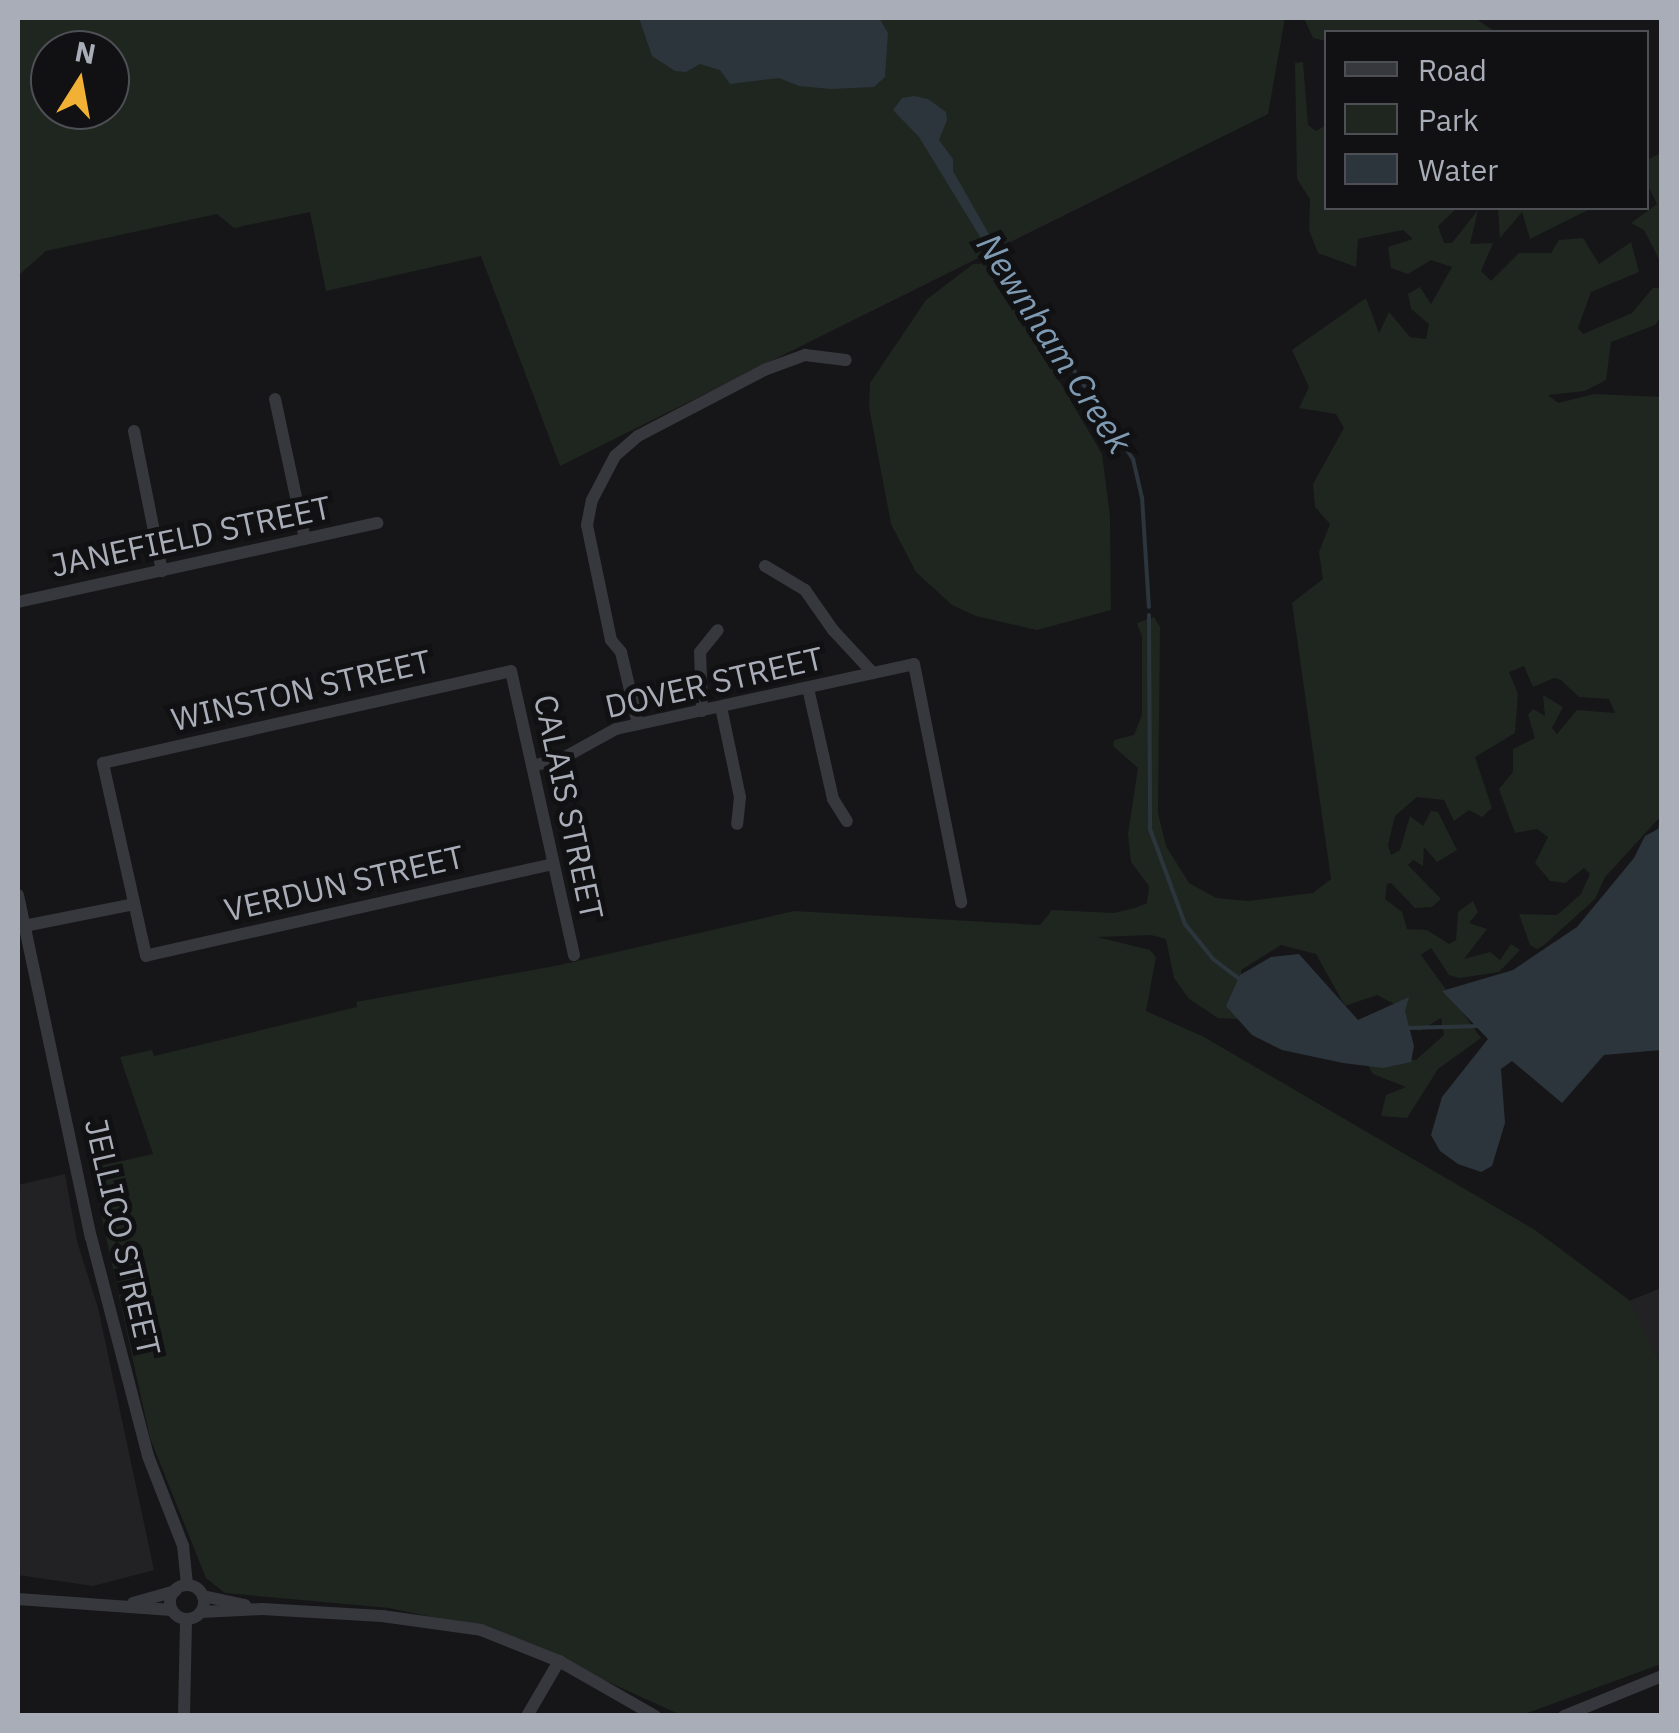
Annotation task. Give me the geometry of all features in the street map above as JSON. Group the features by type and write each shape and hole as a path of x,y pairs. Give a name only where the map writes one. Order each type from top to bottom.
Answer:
{"street":[{"path":"638,724 621,652 611,640 587,526 592,500 615,456 638,436 764,370 805,355 846,360"},
{"path":"275,399 305,539"},
{"path":"134,431 162,571"},
{"name":"JANEFIELD STREET","path":"19,602 376,523"},
{"path":"765,566 805,590 833,630 873,673"},
{"path":"18,585 19,602"},
{"path":"702,711 700,652 718,630"},
{"name":"DOVER STREET","path":"532,766 565,757 616,729 914,664 961,902"},
{"name":"WINSTON STREET","path":"134,904 103,762 510,671"},
{"name":"CALAIS STREET","path":"510,671 574,955"},
{"path":"808,688 832,798 848,821"},
{"path":"721,707 740,797 737,824"},
{"name":"VERDUN STREET","path":"134,904 146,956 552,864"},
{"name":"JELLICO STREET","path":"18,895 92,1237 148,1456 184,1546 181,1588 172,1610"},
{"path":"21,919 134,904"},
{"path":"131,1604 181,1588 262,1609"},
{"path":"201,1612 203,1596"},
{"path":"18,1599 131,1604 172,1610 186,1619"},
{"path":"186,1619 201,1612 262,1609 449,1623 508,1638 558,1661 654,1716"},
{"path":"184,1716 186,1619"},
{"path":"527,1716 558,1661"},
{"path":"1564,1716 1662,1676"}],"shaded area":[{"path":"65,1174 154,1570 93,1586 18,1575 18,1185"},
{"path":"1661,1288 1661,1365 1629,1301"}],"green space":[{"path":"18,18 1285,18 1268,114 560,466 481,256 326,291 310,212 234,228 217,214 46,251 18,276"},
{"path":"1304,18 1475,18 1492,30 1324,30 1324,41 1313,38"},
{"path":"1303,62 1308,125 1316,131 1324,126 1324,210 1455,210 1438,226 1444,243 1452,243 1478,210 1470,244 1493,243 1481,271 1491,281 1519,253 1551,253 1559,240 1583,238 1599,264 1631,242 1639,272 1591,292 1578,328 1583,334 1632,313 1653,288 1661,288 1661,317 1655,325 1611,342 1606,380 1585,391 1548,395 1558,403 1594,394 1661,397 1661,816 1605,877 1595,899 1544,945 1537,949 1530,945 1519,914 1557,915 1581,894 1590,874 1584,868 1565,883 1550,881 1535,863 1548,837 1537,829 1515,833 1499,789 1513,772 1513,749 1535,738 1528,715 1533,709 1545,716 1543,695 1563,707 1552,728 1557,734 1577,710 1615,713 1609,699 1579,697 1561,680 1554,678 1533,687 1524,666 1509,672 1518,694 1515,733 1475,757 1492,808 1482,817 1469,810 1454,821 1444,800 1417,797 1395,816 1388,845 1391,855 1400,850 1410,816 1423,826 1431,811 1438,812 1457,850 1437,862 1424,847 1423,866 1413,860 1408,865 1441,899 1432,907 1415,908 1391,883 1387,884 1385,899 1402,912 1407,929 1427,930 1449,944 1456,940 1458,912 1473,901 1478,912 1469,923 1487,929 1464,959 1490,952 1500,960 1511,944 1520,950 1499,972 1460,978 1449,975 1431,948 1421,955 1481,1038 1438,1069 1407,1118 1381,1116 1386,1095 1406,1087 1373,1074 1366,1062 1374,1054 1416,1060 1444,1035 1441,1018 1419,1031 1402,1022 1398,1006 1377,995 1345,1006 1316,954 1281,945 1241,970 1244,1000 1237,1019 1218,1018 1189,999 1174,978 1166,939 1151,935 1097,937 1150,950 1156,957 1146,1011 1204,1037 1535,1230 1629,1300 1661,1365 1661,1664 1522,1715 683,1716 494,1630 389,1608 225,1593 206,1578 150,1438 91,1168 153,1154 120,1057 152,1050 154,1056 357,1007 356,1002 560,965 794,911 1040,925 1052,910 1114,913 1147,903 1149,886 1131,862 1128,834 1138,768 1113,746 1114,740 1134,735 1142,715 1142,637 1137,623 1154,617 1160,627 1158,813 1166,846 1189,883 1216,898 1248,901 1313,893 1331,879 1292,603 1323,579 1319,552 1330,524 1315,507 1313,484 1344,428 1336,414 1299,408 1309,387 1292,350 1366,298 1379,333 1389,312 1410,337 1426,339 1429,324 1411,309 1408,294 1420,287 1431,304 1452,267 1431,260 1408,274 1391,268 1388,247 1413,239 1403,230 1358,239 1356,267 1318,253 1309,230 1310,199 1297,179 1295,63"},
{"path":"1661,153 1661,263 1644,230 1631,223 1657,204 1649,188 1649,159"},
{"path":"1498,210 1588,210 1530,239 1522,212 1500,238"},
{"path":"990,263 1102,454 1110,516 1111,610 1037,630 976,616 952,605 916,572 891,524 869,407 870,383 926,300 973,264"}],"water":[{"path":"639,18 879,18 888,33 885,77 874,87 831,89 799,86 779,78 730,84 720,70 700,64 686,72 675,71 652,56"},
{"path":"902,98 928,99 946,112 939,140 953,159 953,171 990,236 982,240 919,137 893,110"},
{"path":"1661,816 1661,1050 1604,1055 1562,1103 1512,1061 1501,1069 1505,1123 1492,1166 1481,1172 1458,1164 1440,1151 1431,1135 1442,1097 1488,1039 1442,991 1513,970 1577,927 1634,858 1645,836 1658,829"},
{"path":"1299,954 1358,1020 1409,997 1405,1011 1414,1046 1411,1062 1383,1068 1343,1063 1282,1050 1252,1035 1226,1006 1240,975 1271,957"}],"waterway":[{"name":"Newnham Creek","path":"986,238 1133,459 1142,497 1149,607"},
{"name":"Newnham Creek","path":"1149,615 1150,829 1185,924 1213,959 1241,980"},
{"name":"Newnham Creek","path":"1406,1028 1481,1026"}]}
